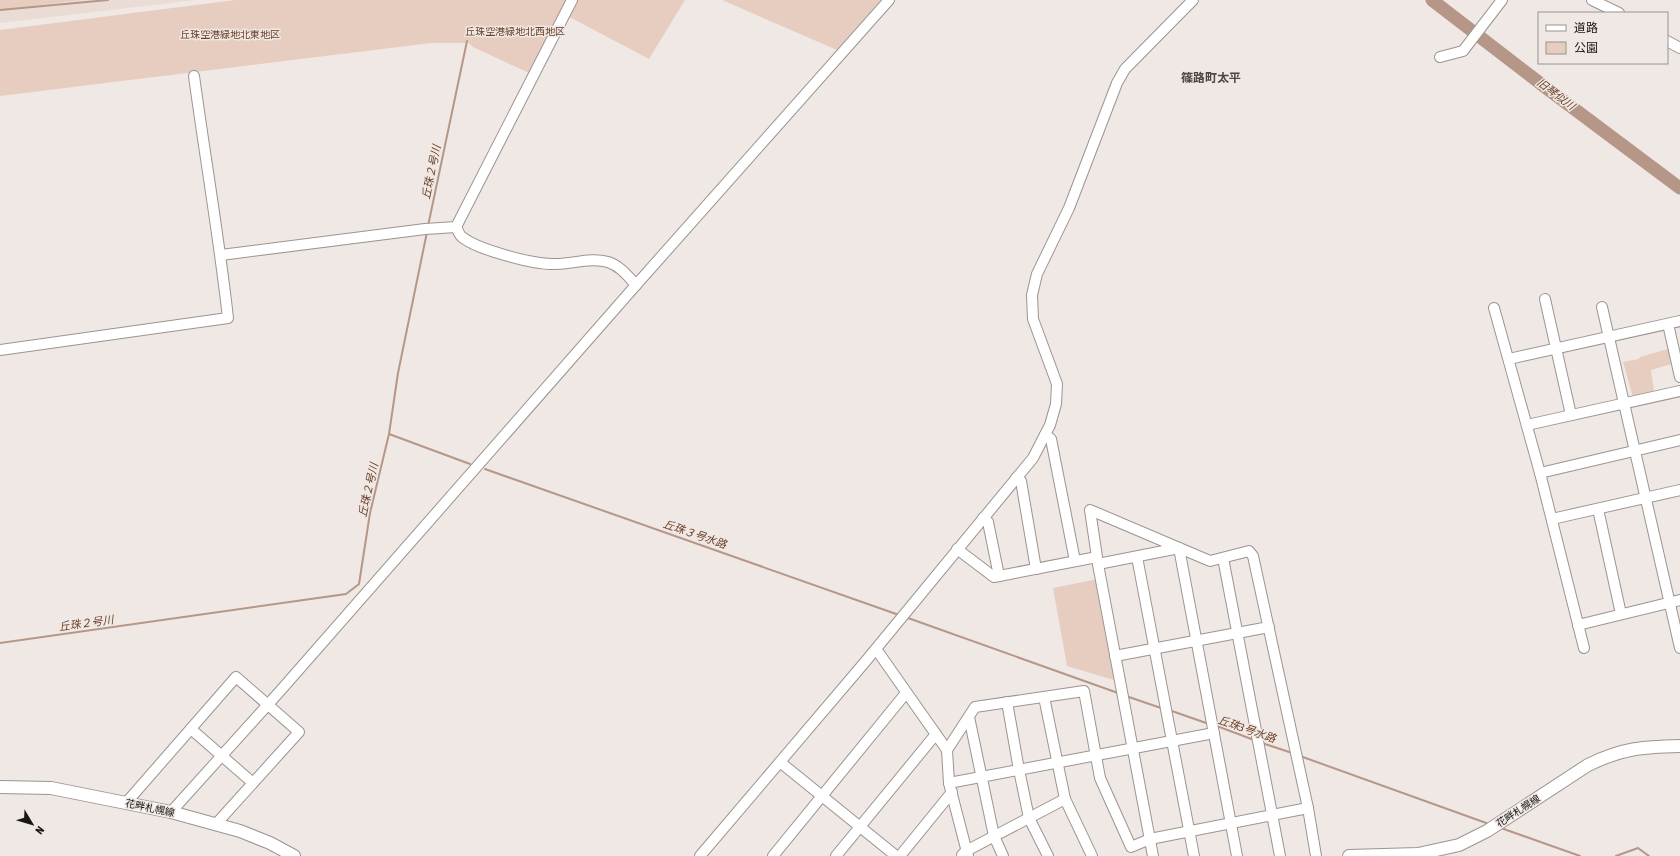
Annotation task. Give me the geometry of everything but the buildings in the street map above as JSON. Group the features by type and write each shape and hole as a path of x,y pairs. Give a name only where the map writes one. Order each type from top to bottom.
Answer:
{"main road":[{"name":"花畔札幌線","path":"1349,856 1418,854 1459,845 1487,831 1588,765 1604,757 1634,748 1680,746"},
{"name":"花畔札幌線","path":"0,787 51,788 170,812 240,831 294,856"}],"street":[{"path":"456,227 572,0"},
{"path":"170,812 223,756 636,285 889,0"},
{"path":"700,856 876,649 1033,458 1050,425 1056,404 1056,384 1033,318 1032,295 1038,274 1069,208 1117,83 1125,69 1193,0"},
{"path":"1440,57 1462,51 1502,0"},
{"path":"1592,0 1616,12"},
{"path":"1668,42 1680,48"},
{"path":"0,350 228,318 221,255 194,76"},
{"path":"221,255 428,229 456,227"},
{"path":"456,227 461,236 477,246 530,261 555,265 585,261 606,261 618,266 636,285"},
{"path":"1545,299 1571,415"},
{"path":"1602,307 1680,648"},
{"path":"1494,308 1540,473 1584,648"},
{"path":"1509,359 1680,321"},
{"path":"1668,324 1680,377"},
{"path":"1527,425 1680,391"},
{"path":"1045,435 1051,438 1075,561"},
{"path":"1540,473 1680,440"},
{"path":"1016,478 1021,482 1036,569"},
{"path":"1552,519 1680,490"},
{"path":"1598,509 1621,614"},
{"path":"1153,856 1097,561 1090,510 1210,561 1249,551 1253,556 1308,808 1316,856"},
{"path":"983,518 988,522 998,576"},
{"path":"958,549 994,577 1075,561 1097,561 1137,557 1179,548"},
{"path":"1179,548 1237,856"},
{"path":"1137,557 1194,856"},
{"path":"1223,558 1271,816 1280,856"},
{"path":"1578,625 1680,600"},
{"path":"1115,656 1269,628"},
{"path":"876,649 947,750 950,788 965,854 994,836 1065,799"},
{"path":"126,803 236,677 298,732 216,824"},
{"path":"947,750 975,707 1084,691 1100,778 1131,847 1150,839 1308,808"},
{"path":"773,856 906,692"},
{"path":"1044,697 1065,799 1092,856"},
{"path":"1007,702 1018,770 1029,818 1048,856"},
{"path":"969,717 994,836 1003,856"},
{"path":"900,856 950,788 981,777 1172,741 1213,728"},
{"path":"191,729 253,783"},
{"path":"836,856 936,734"},
{"path":"780,762 896,856"}],"shaded area":[{"path":"0,0 196,0 0,23"}],"green space":[{"path":"0,0 81,0 0,10"},
{"name":"丘珠空港緑地北東地区","path":"235,0 685,0 649,59 560,12 529,73 473,47 469,43 431,43 0,96 0,30"},
{"path":"722,0 881,0 837,50"},
{"path":"1671,348 1675,363 1651,370 1654,391 1633,397 1623,362 1639,359 1640,357"},
{"path":"1098,579 1117,681 1067,666 1053,588"}],"waterway":[{"path":"0,10 108,0"},
{"name":"旧琴似川","path":"1432,0 1680,188"},
{"name":"丘珠２号川","path":"428,226 467,41"},
{"name":"丘珠２号川","path":"0,643 346,594 359,584 370,513 389,434 398,373 427,232"},
{"name":"丘珠３号水路","path":"389,434 470,464"},
{"name":"丘珠３号水路","path":"485,469 899,615"},
{"name":"丘珠3号水路","path":"908,618 1118,693"},
{"name":"丘珠3号水路","path":"1126,696 1161,708"},
{"name":"丘珠3号水路","path":"1169,710 1209,724"},
{"name":"丘珠3号水路","path":"1217,726 1254,740"},
{"name":"丘珠3号水路","path":"1262,743 1292,753"},
{"name":"丘珠3号水路","path":"1300,756 1489,824"},
{"name":"丘珠3号水路","path":"1501,828 1580,856"},
{"path":"1616,856 1638,848 1649,856"}],"district":[{"name":"篠路町太平","path":"1211,78"}],"park label":[{"name":"丘珠空港緑地北西地区","path":"515,31"}]}
